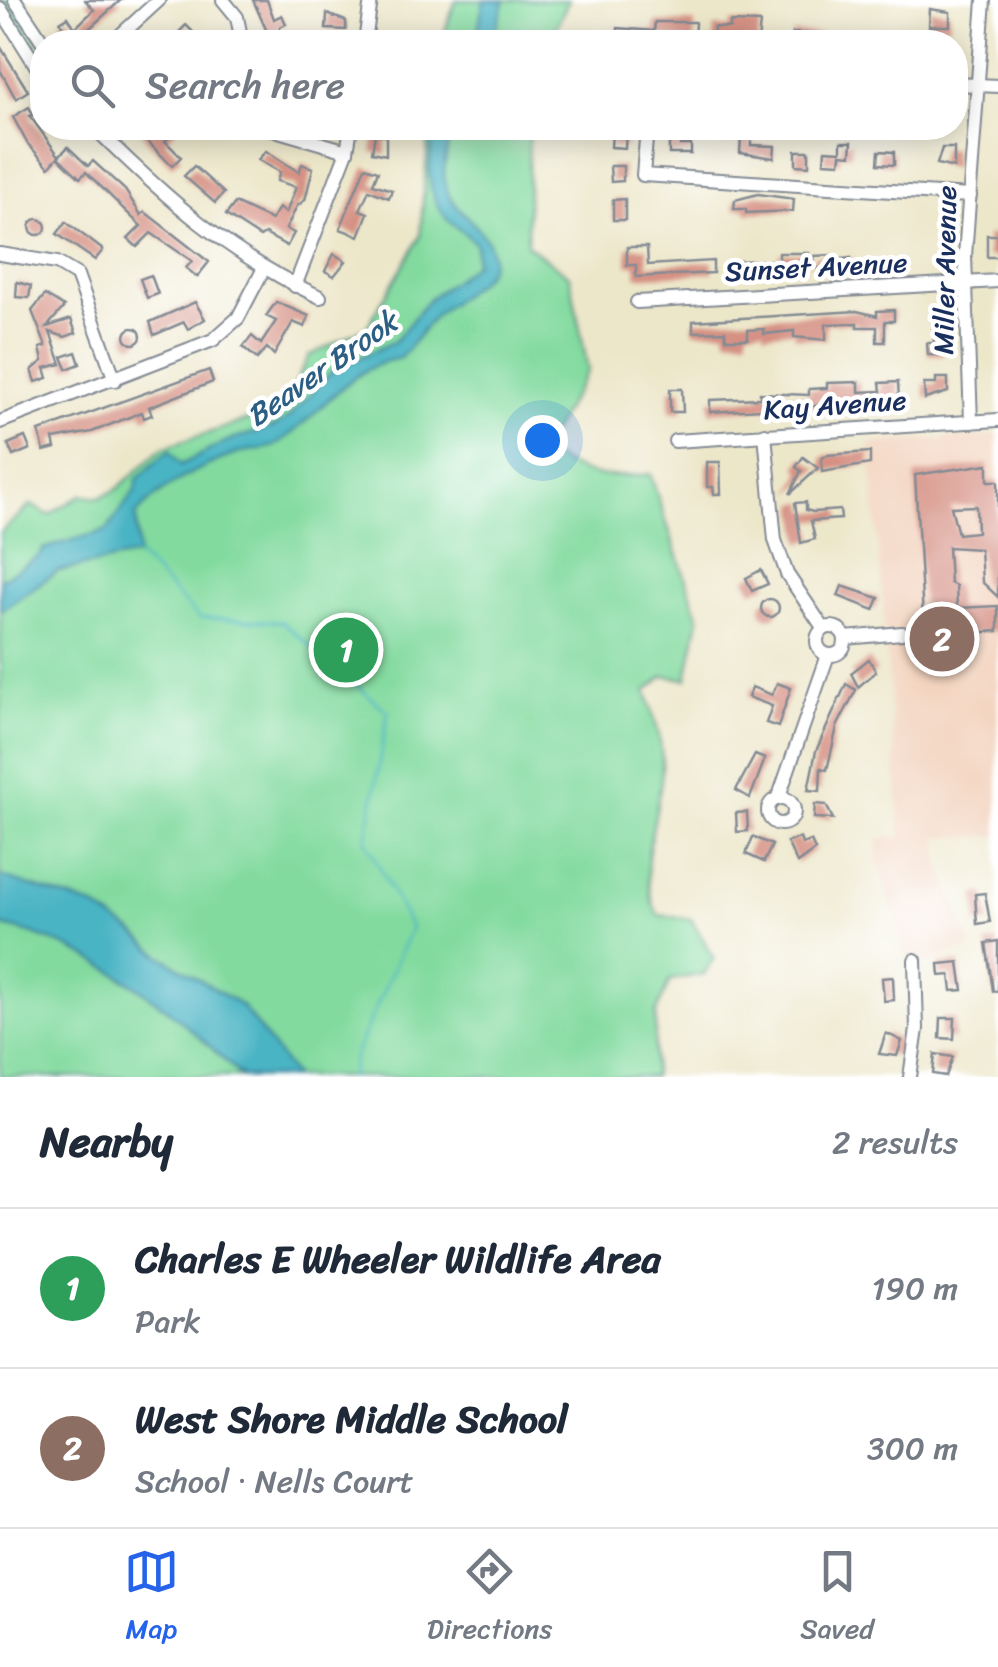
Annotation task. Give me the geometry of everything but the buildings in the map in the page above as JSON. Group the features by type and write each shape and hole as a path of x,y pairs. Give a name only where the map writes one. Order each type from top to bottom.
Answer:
{"street":[{"path":"16,0 35,30"},
{"path":"126,30 159,0"},
{"path":"223,0 237,17 240,30"},
{"path":"367,30 371,0"},
{"name":"Miller Avenue","path":"971,422 964,283 984,0"},
{"path":"0,8 30,56"},
{"path":"968,85 998,86"},
{"path":"108,140 210,235 263,270 320,298"},
{"path":"309,140 347,151"},
{"path":"295,286 349,140"},
{"path":"647,140 644,176 970,196"},
{"path":"0,254 57,264 77,275 115,380"},
{"path":"0,422 115,380 223,334 238,318 263,270"},
{"name":"Sunset Avenue","path":"636,302 998,281"},
{"name":"Kay Avenue","path":"676,442 998,420"},
{"path":"765,434 775,540 788,574 824,629"},
{"path":"824,629 837,628 846,638"},
{"path":"824,629 817,641 828,655"},
{"path":"846,638 902,633"},
{"path":"828,655 842,651 846,638"},
{"path":"778,799 828,655"},
{"path":"910,1077 917,1029 915,960"}],"shaded area":[{"path":"998,435 998,836 939,838 940,862 972,947 911,969 878,863 878,838 901,837 870,443"}],"green space":[{"path":"2,0 11,0 30,32 30,48"},
{"path":"456,0 569,0 555,30 445,30"},
{"path":"428,140 529,140 527,245 570,276 588,370 542,450 593,474 650,474 699,618 687,679 664,676 646,691 662,758 648,879 658,915 691,919 714,958 704,974 670,980 656,1013 653,1077 0,1077 0,533 31,505 49,515 81,495 99,498 116,490 162,448 282,409 309,356 367,327 420,237"}],"water":[{"path":"484,0 505,0 496,30 478,29"},
{"path":"433,140 449,140 446,189 488,243 491,264 484,276 435,316 400,358 364,371 276,445 211,464 157,494 136,515 138,555 58,571 0,611 0,580 41,555 43,549 107,530 136,489 137,479 169,450 181,465 229,440 274,427 288,418 333,370 395,341 429,299 475,264 476,245 446,218 434,197 430,164"},
{"path":"0,876 93,906 160,955 242,1006 295,1077 242,1077 132,983 69,948 0,925"}],"waterway":[{"path":"137,554 199,618 282,622 388,712 366,841 411,928 354,1057 351,1077"}],"place":[{"name":"West Shore Middle School","path":"942,639"},
{"name":"Charles E Wheeler Wildlife Area","path":"346,650"}],"water label":[{"name":"Beaver Brook","path":"322,369"}]}
